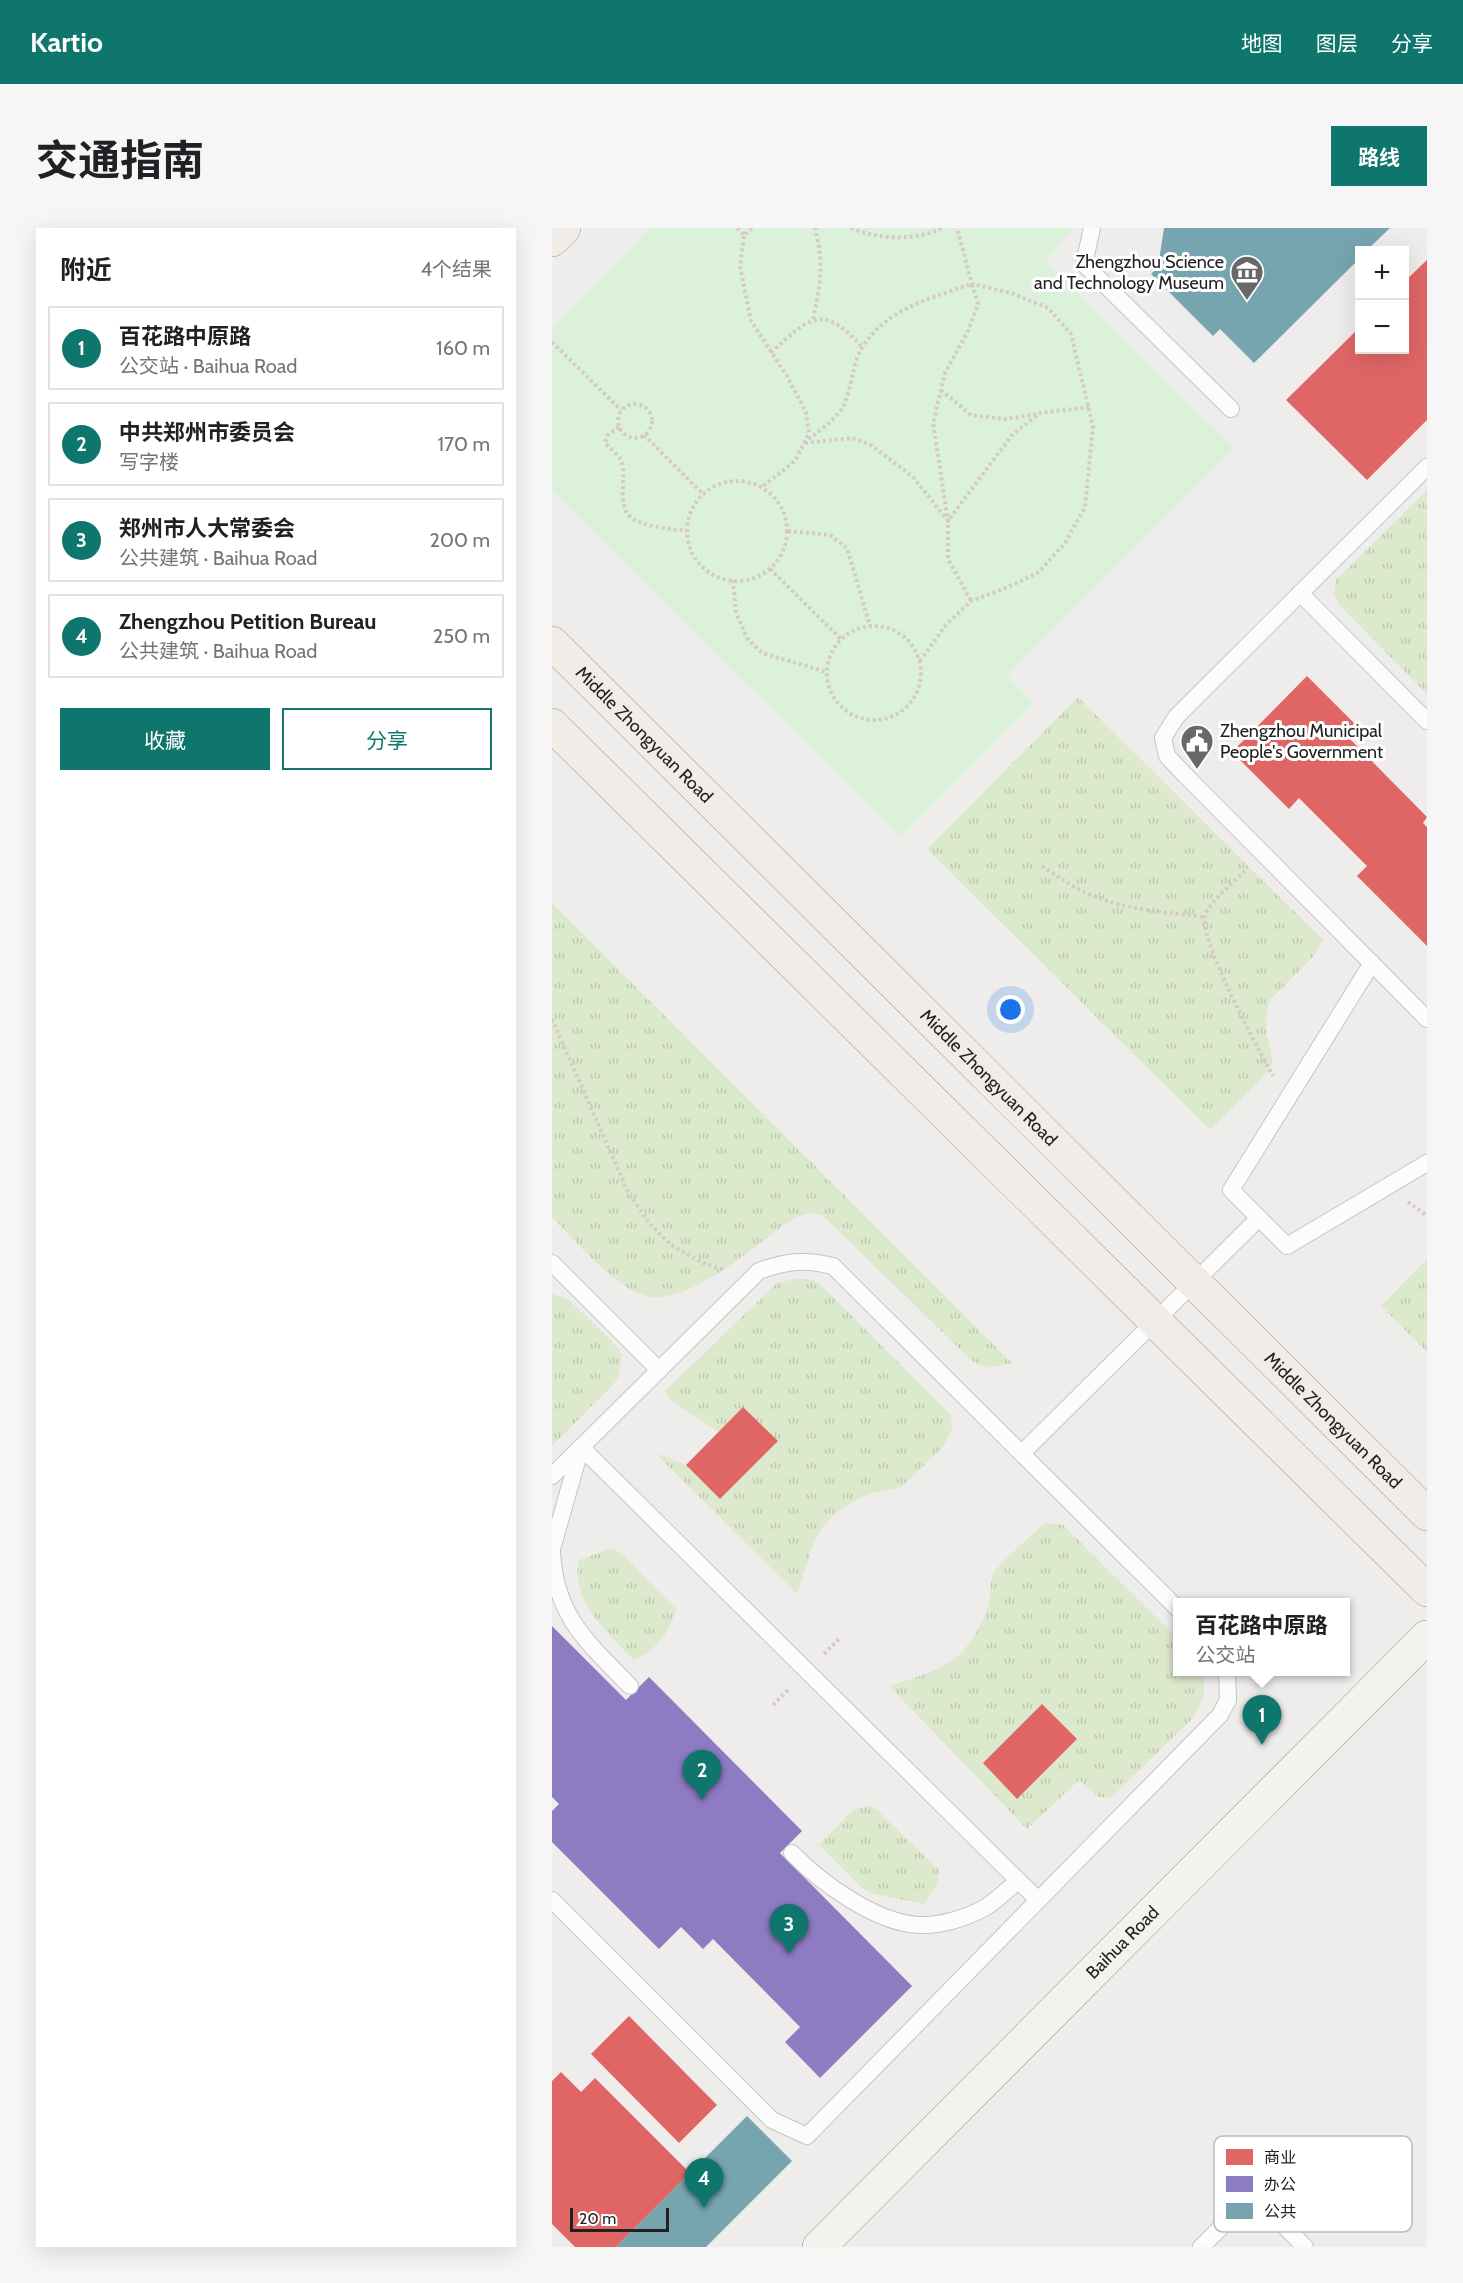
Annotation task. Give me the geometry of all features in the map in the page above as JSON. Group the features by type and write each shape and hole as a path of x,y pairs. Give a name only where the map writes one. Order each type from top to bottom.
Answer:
{"main road":[{"path":"552,240 564,228"},
{"name":"Middle Zhongyuan Road","path":"552,643 1427,1514"},
{"path":"552,725 1427,1590"}],"street":[{"name":"Baihua Road","path":"819,2247 1427,1637"}],"lane":[{"path":"1092,228 1084,264 1232,409"},
{"path":"1427,467 1176,717 1163,738 1167,756 1427,1018"},
{"path":"1300,594 1427,721"},
{"path":"1372,963 1231,1190 1287,1246 1427,1163"},
{"path":"1022,1454 1259,1218"},
{"path":"552,1476 759,1271 795,1262 812,1261 833,1266 1173,1604"},
{"path":"552,1263 659,1370"},
{"path":"581,1447 552,1550 553,1575 565,1609 584,1639 630,1686"},
{"path":"581,1447 1038,1900"},
{"path":"552,1900 772,2120 807,2136 1220,1715 1228,1700 1227,1676"},
{"path":"792,1853 847,1898 885,1917 919,1925 955,1920 986,1907 1018,1881"},
{"path":"1201,2247 1216,2232"},
{"path":"1290,2232 1305,2247"}],"path":[{"path":"737,228 744,236"},
{"path":"752,228 744,236 740,266 751,321 787,376 806,412 809,434 795,461 762,487"},
{"path":"813,319 821,282 820,249 815,228"},
{"path":"851,228 868,236 906,237 932,233 942,228"},
{"path":"957,228 978,304 968,331 945,373 933,423 948,521 948,559 971,601"},
{"path":"804,443 844,407 850,380 862,347 884,322 921,300 972,284 1011,293 1048,308 1071,334 1093,427 1085,507 1065,543 1040,572 971,601 945,626 920,661"},
{"path":"771,353 792,333 813,319 831,321 845,328 862,347"},
{"path":"552,342 621,410"},
{"path":"940,390 971,415 1005,419 1089,407"},
{"path":"637,404 645,407 651,415 652,423 644,435 632,438 624,434 619,427 618,418 621,410 628,405 637,404"},
{"path":"948,521 1012,435 1040,413"},
{"path":"619,427 609,435 605,443 620,457 623,469 624,507 631,518 644,524 687,531"},
{"path":"644,435 703,494"},
{"path":"804,443 852,438 871,445 913,477 948,521"},
{"path":"731,480 747,481 762,487 773,495 781,506 788,531 780,558 770,569 746,580 718,577 701,564 690,546 687,531 688,518 703,494 716,485 731,480"},
{"path":"788,531 830,535 847,548 870,626"},
{"path":"770,569 841,639"},
{"path":"733,580 736,613 747,638 762,653 827,672"},
{"path":"870,626 887,627 902,634 913,646 920,661 922,675 919,689 901,712 888,718 873,720 852,714 836,700 829,687 827,672 829,660 841,639 855,629 870,626"},
{"path":"1262,853 1210,906 1205,917 1207,936 1245,1026 1287,1100"},
{"path":"1042,866 1077,888 1100,899 1150,910 1205,917"},
{"path":"552,1018 628,1192 650,1224 671,1245 703,1263 751,1279"}],"green space":[{"path":"650,228 1073,228 1046,261 1234,448 1007,676 1033,703 900,837 552,491 552,327"},
{"path":"1427,490 1427,694 1340,606 1334,594 1336,580"},
{"path":"1078,697 1323,940 1313,957 1272,998 1267,1009 1266,1031 1273,1062 1264,1076 1210,1130 927,849"},
{"path":"552,903 1012,1363 988,1368 972,1361 822,1215 809,1213 796,1217 724,1270 683,1292 664,1297 646,1296 633,1291 608,1273 583,1250 552,1217"},
{"path":"1427,1259 1427,1352 1381,1306"},
{"path":"795,1279 810,1279 819,1283 951,1415 952,1430 942,1448 901,1487 869,1494 845,1506 831,1518 820,1531 813,1545 797,1594 655,1453 686,1465 720,1499 777,1442 744,1408 719,1432 670,1400 665,1391 777,1283"},
{"path":"552,1294 568,1299 612,1341 622,1355 619,1375 614,1384 552,1446"},
{"path":"1047,1523 1063,1525 1173,1634 1173,1676 1203,1676 1204,1691 1199,1708 1192,1719 1111,1798 1098,1797 1079,1780 1027,1829 889,1686 924,1675 951,1661 962,1652 980,1625 989,1602 993,1574 1039,1528"},
{"path":"612,1548 621,1553 676,1609 661,1640 649,1652 634,1660 603,1628 586,1603 580,1589 579,1560"},
{"path":"870,1806 939,1870 937,1885 924,1904 874,1894 862,1888 819,1845 854,1809"}],"building: 商业":[{"path":"1427,260 1427,420 1367,480 1286,400 1355,332 1355,354 1409,354 1409,277"},
{"path":"1307,676 1361,730 1351,740 1427,817 1423,823 1427,827 1427,946 1357,876 1367,866 1299,798 1289,809 1232,752"},
{"path":"743,1407 778,1441 720,1499 686,1465"},
{"path":"1042,1704 1077,1739 1017,1799 983,1763"},
{"path":"629,2016 717,2105 679,2143 591,2054"},
{"path":"561,2072 581,2092 595,2078 690,2173 616,2247 575,2247 552,2224 552,2081"}],"building: 办公":[{"path":"552,1626 626,1700 649,1677 802,1831 780,1853 912,1986 820,2078 785,2042 800,2027 713,1939 703,1949 681,1927 659,1949 552,1842 552,1811 559,1804 552,1797"}],"building: 公共":[{"name":"Zhengzhou Science and Technology Museum","path":"1164,228 1390,228 1371,246 1355,246 1355,263 1254,363 1220,329 1213,336 1151,274 1158,267"},
{"path":"747,2116 792,2161 706,2247 616,2247"}],"place":[{"name":"Zhengzhou Science and Technology Museum","path":"1247,301"},
{"name":"Zhengzhou Municipal People's Government","path":"1197,770"},
{"name":"百花路中原路","path":"1262,1745"},
{"name":"中共郑州市委员会","path":"702,1800"},
{"name":"郑州市人大常委会","path":"789,1954"},
{"name":"Zhengzhou Petition Bureau","path":"704,2208"}]}
